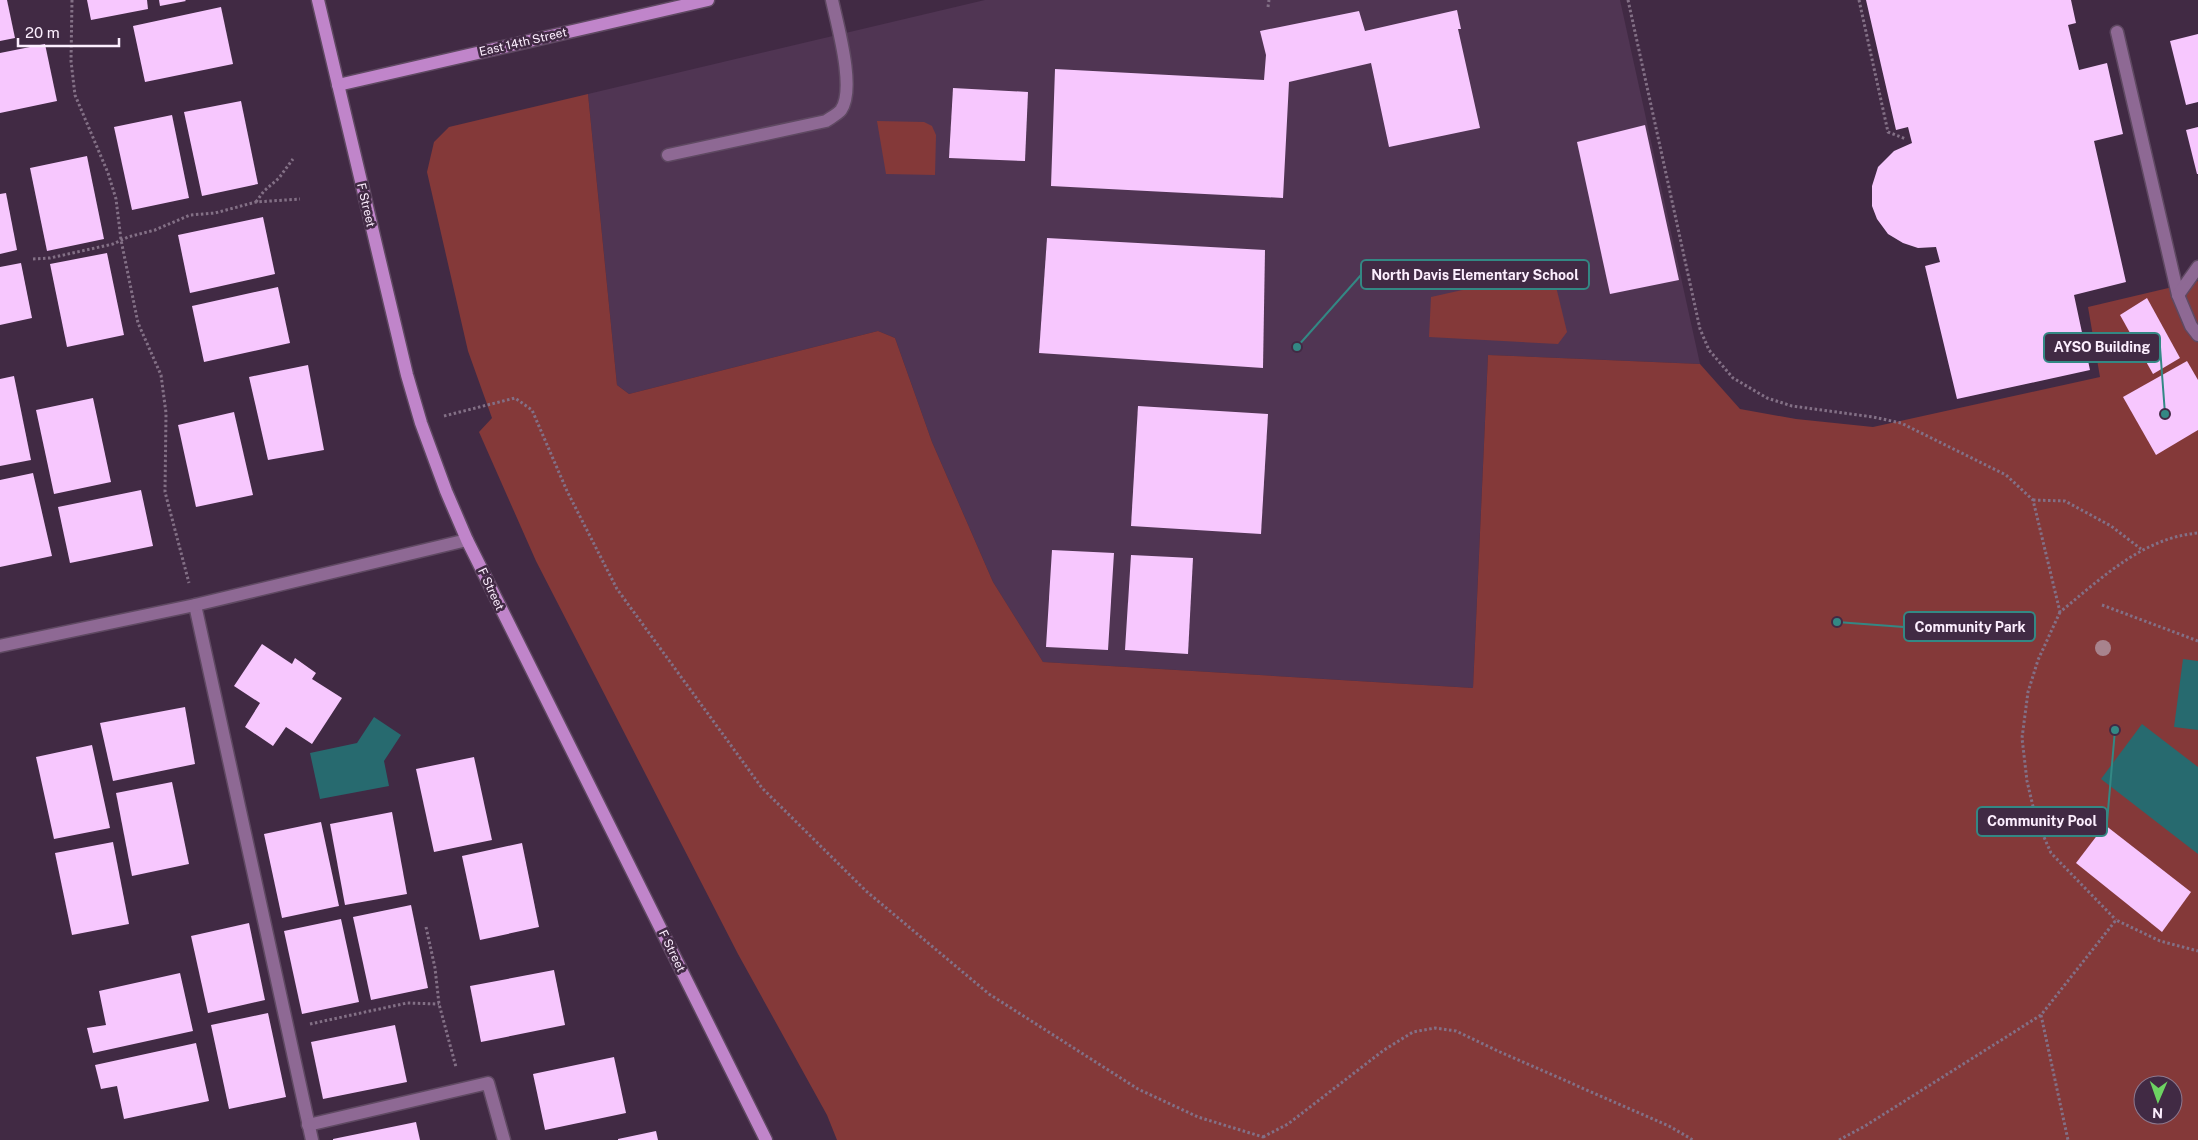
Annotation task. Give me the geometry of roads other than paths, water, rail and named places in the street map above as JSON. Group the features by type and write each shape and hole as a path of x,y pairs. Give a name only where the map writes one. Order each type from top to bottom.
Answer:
{"street":[{"name":"F Street","path":"318,0 407,375 421,423 446,491 468,540 766,1140"},
{"name":"East 14th Street","path":"338,85 708,0"}],"lane":[{"path":"668,154 826,121 841,110 846,97 848,78 832,0"},
{"path":"2117,32 2178,295 2191,326 2198,335"},
{"path":"2178,295 2198,267"},
{"path":"0,646 195,605 468,540"},
{"path":"195,605 312,1140"},
{"path":"308,1125 488,1083 504,1140"}],"place":[{"name":"North Davis Elementary School","path":"1297,347"},
{"name":"AYSO Building","path":"2165,414"},
{"name":"Community Park","path":"1837,622"},
{"name":"Community Pool","path":"2115,730"}]}
